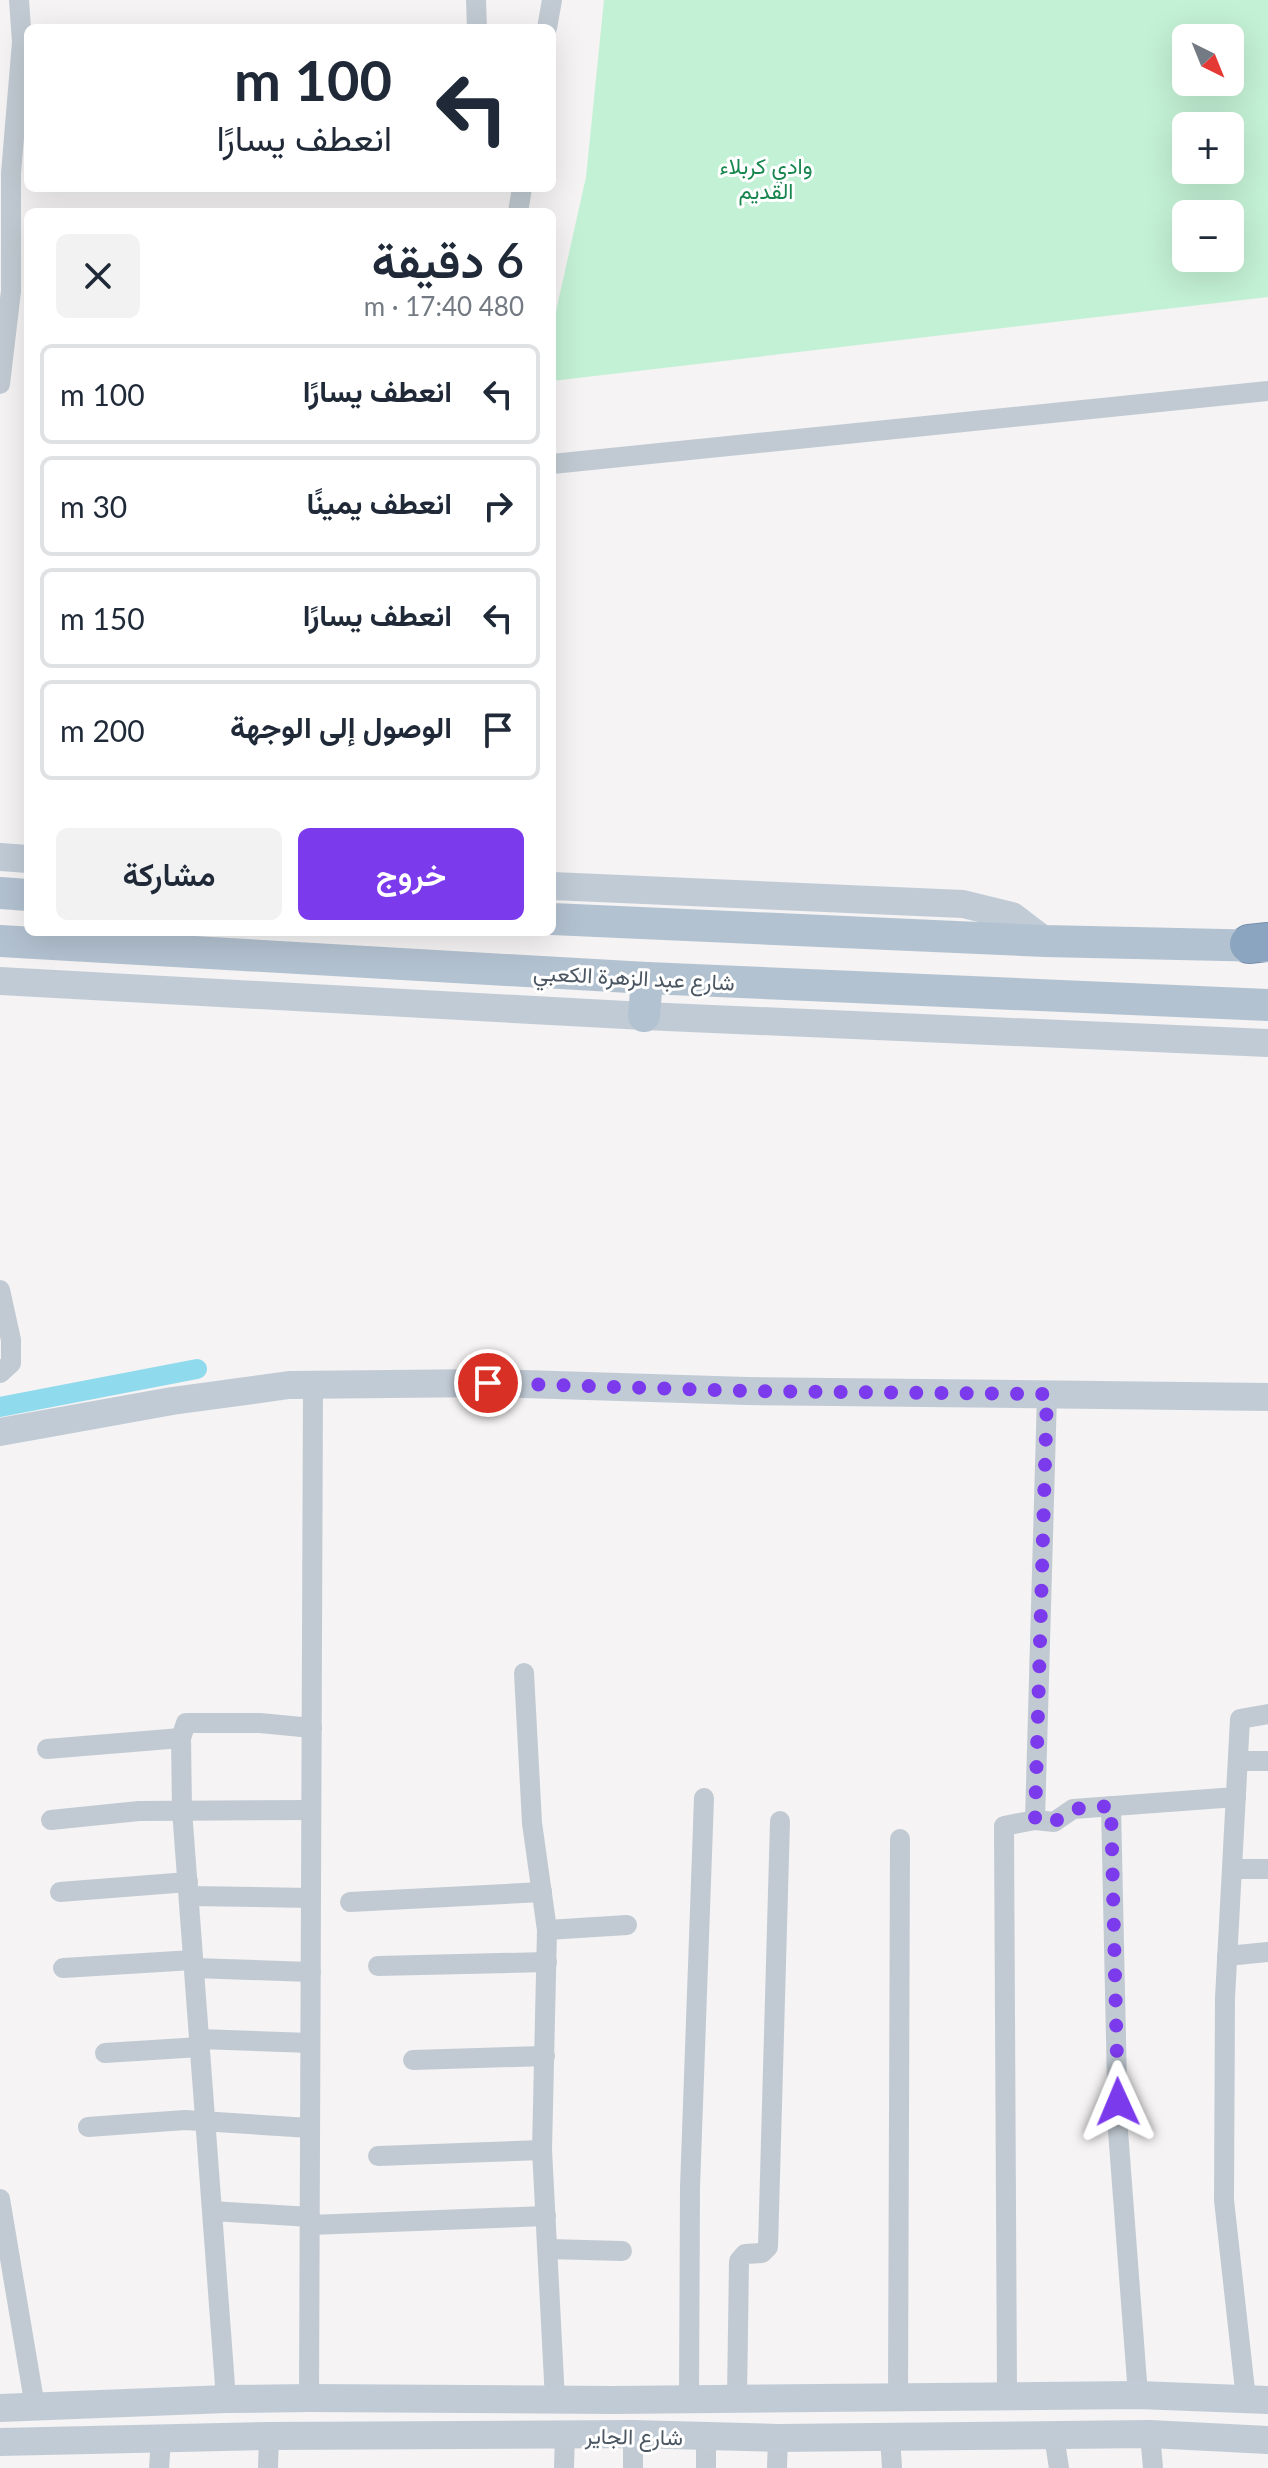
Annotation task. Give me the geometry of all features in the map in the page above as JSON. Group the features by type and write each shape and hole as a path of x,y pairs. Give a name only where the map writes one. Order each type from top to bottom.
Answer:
{"main road":[{"path":"0,893 24,895"},
{"path":"556,919 1045,941 1262,944"},
{"name":"شارع عبد الزهرة الكعبي","path":"0,941 52,938 121,940 647,978 1268,1005"},
{"path":"644,1016 647,978"}],"street":[{"path":"0,384 19,292 11,173 22,106 19,0"},
{"path":"476,0 477,24"},
{"path":"548,24 552,0"},
{"path":"556,464 1268,391"},
{"path":"0,857 24,859"},
{"path":"556,886 963,904 1012,916 1045,941"},
{"path":"0,981 644,1016 1268,1043"},
{"path":"0,1290 11,1340 11,1363 0,1373"},
{"path":"0,1432 172,1401 289,1385 488,1383 747,1391 1268,1397"},
{"path":"309,2398 313,1385"},
{"path":"1035,1820 1047,1394"},
{"path":"524,1673 532,1823 547,1930 542,2150 555,2400"},
{"path":"1257,2399 1224,2200 1227,1956 1240,1719 1268,1714"},
{"path":"226,2399 182,1810 181,1738 186,1723 260,1723 312,1728"},
{"path":"47,1749 181,1738"},
{"path":"1238,1761 1268,1761"},
{"path":"1007,2396 1004,1826 1035,1820 1054,1822 1073,1809 1236,1797"},
{"path":"689,2399 690,2188 704,1798"},
{"path":"1111,1806 1118,2131 1138,2395"},
{"path":"51,1820 139,1811 311,1810"},
{"path":"737,2398 739,2261 745,2254 762,2253 768,2247 780,1821"},
{"path":"898,2397 900,1839"},
{"path":"1232,1869 1268,1869"},
{"path":"60,1892 188,1889 311,1898"},
{"path":"350,1902 542,1892"},
{"path":"547,1930 627,1925"},
{"path":"1227,1956 1268,1952"},
{"path":"378,1966 547,1962"},
{"path":"63,1968 194,1964 311,1972"},
{"path":"105,2053 199,2043 310,2043"},
{"path":"413,2060 545,2056"},
{"path":"88,2127 185,2120 310,2128"},
{"path":"378,2156 542,2150"},
{"path":"0,2199 35,2407"},
{"path":"212,2211 310,2221 546,2216"},
{"path":"548,2249 622,2251"},
{"name":"شارع الجاير","path":"0,2408 309,2398 555,2400 1138,2395 1257,2399"},
{"path":"633,2434 633,2468"},
{"name":"شارع الجاير","path":"0,2442 269,2436 633,2434 778,2438 1150,2434 1268,2440"},
{"path":"1150,2434 1153,2468"},
{"path":"564,2468 565,2435"},
{"path":"268,2468 269,2436"},
{"path":"1054,2436 1059,2468"},
{"path":"706,2437 706,2468"},
{"path":"890,2437 892,2468"},
{"path":"777,2468 778,2438"},
{"path":"159,2468 161,2439"}],"green space":[{"name":"وادي كربلاء القديم","path":"604,0 1268,0 1268,297 556,381 556,311 586,177"}],"waterway":[{"path":"0,1407 197,1369"}],"route":[{"path":"488,1383 747,1391 1047,1394 1035,1820 1054,1822 1073,1809 1111,1806 1118,2102"}]}
